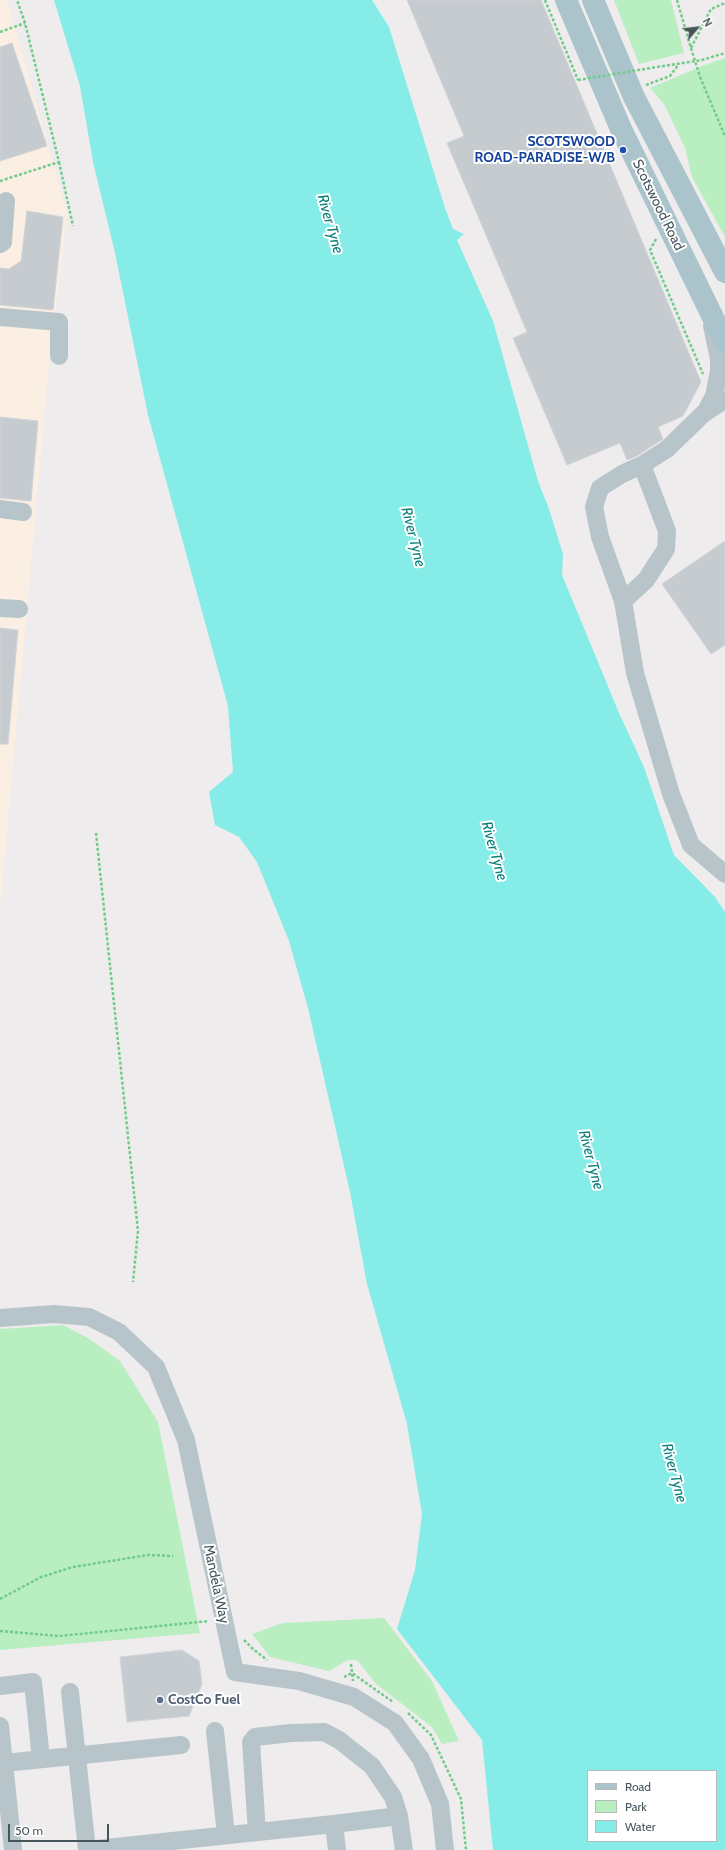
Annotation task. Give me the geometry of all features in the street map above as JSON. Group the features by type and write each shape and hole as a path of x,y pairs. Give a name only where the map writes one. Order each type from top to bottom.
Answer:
{"main road":[{"name":"Scotswood Road","path":"566,0 621,129 725,342"},
{"name":"Scotswood Road","path":"593,0 634,96 725,272"}],"street":[{"path":"0,244 3,242 6,201"},
{"path":"704,414 714,396 719,371 716,344 706,302"},
{"path":"0,317 59,322 59,356"},
{"path":"725,400 704,414 667,449 642,465 622,474 600,488 594,507 600,537 623,601 635,673 671,794 691,845 725,874"},
{"path":"623,601 646,580 666,549 667,531 642,465"},
{"path":"0,509 22,512"},
{"path":"0,608 19,609"},
{"name":"Mandela Way","path":"0,1318 54,1314 89,1317 119,1332 156,1367 186,1440 234,1672 299,1681 354,1697 395,1723 420,1759 440,1804 445,1850"},
{"path":"0,1686 33,1682 41,1759"},
{"path":"70,1692 86,1850 399,1816"},
{"path":"0,1726 13,1850"},
{"path":"214,1731 226,1835"},
{"path":"257,1832 252,1742 255,1737 291,1733 324,1732 340,1740 372,1766 393,1797 399,1816 404,1850"},
{"path":"4,1763 181,1745"},
{"path":"334,1824 337,1850"}],"path":[{"path":"17,0 25,23 73,226"},
{"path":"545,0 578,80 678,65 725,53"},
{"path":"677,0 700,77 725,136"},
{"path":"691,48 711,9 725,3"},
{"path":"0,32 25,23"},
{"path":"644,86 670,76 678,65"},
{"path":"0,181 59,162"},
{"path":"96,832 138,1231 133,1282"},
{"path":"0,1598 41,1576 73,1567 148,1555 173,1556"},
{"path":"0,1631 59,1636 223,1619"},
{"path":"243,1639 252,1649 267,1660 274,1662"},
{"path":"338,1676 345,1678 352,1673 400,1706"},
{"path":"406,1710 431,1735 461,1799 466,1850"}],"shaded area":[{"path":"0,0 7,0 67,212 49,364 0,909"}],"green space":[{"path":"614,0 671,0 684,53 639,64"},
{"path":"725,58 725,237 692,177 685,148 664,104 650,88"},
{"path":"63,1325 88,1338 120,1361 158,1422 200,1633 0,1650 0,1329"},
{"path":"384,1618 432,1681 459,1741 442,1744 432,1727 376,1684 357,1660 348,1660 329,1671 270,1657 252,1634 283,1623"}],"water":[{"name":"River Tyne","path":"54,0 372,0 389,27 445,208 453,229 464,234 457,240 493,321 538,481 549,509 563,554 562,575 619,713 644,767 674,855 715,897 725,912 725,1850 493,1850 482,1740 397,1629 415,1570 422,1514 407,1424 367,1284 350,1192 308,1008 289,941 257,862 239,837 215,825 209,792 233,772 228,706 148,415 115,253 93,162 80,86"}],"building":[{"path":"407,0 541,0 701,382 683,416 658,427 663,439 637,456 627,460 620,443 567,465 513,338 527,332 447,143 464,136"},
{"path":"12,43 47,146 0,161 0,47"},
{"path":"27,211 63,217 53,310 0,305 0,268 9,269 21,261"},
{"path":"0,417 38,421 31,501 0,498"},
{"path":"725,541 725,645 711,654 662,584"},
{"path":"0,628 18,630 8,744 0,744"},
{"name":"CostCo Fuel","path":"182,1650 199,1661 202,1684 189,1716 127,1722 120,1657"}],"place":[{"name":"SCOTSWOOD ROAD-PARADISE-W/B","path":"623,150"},
{"name":"CostCo Fuel","path":"160,1700"}]}
